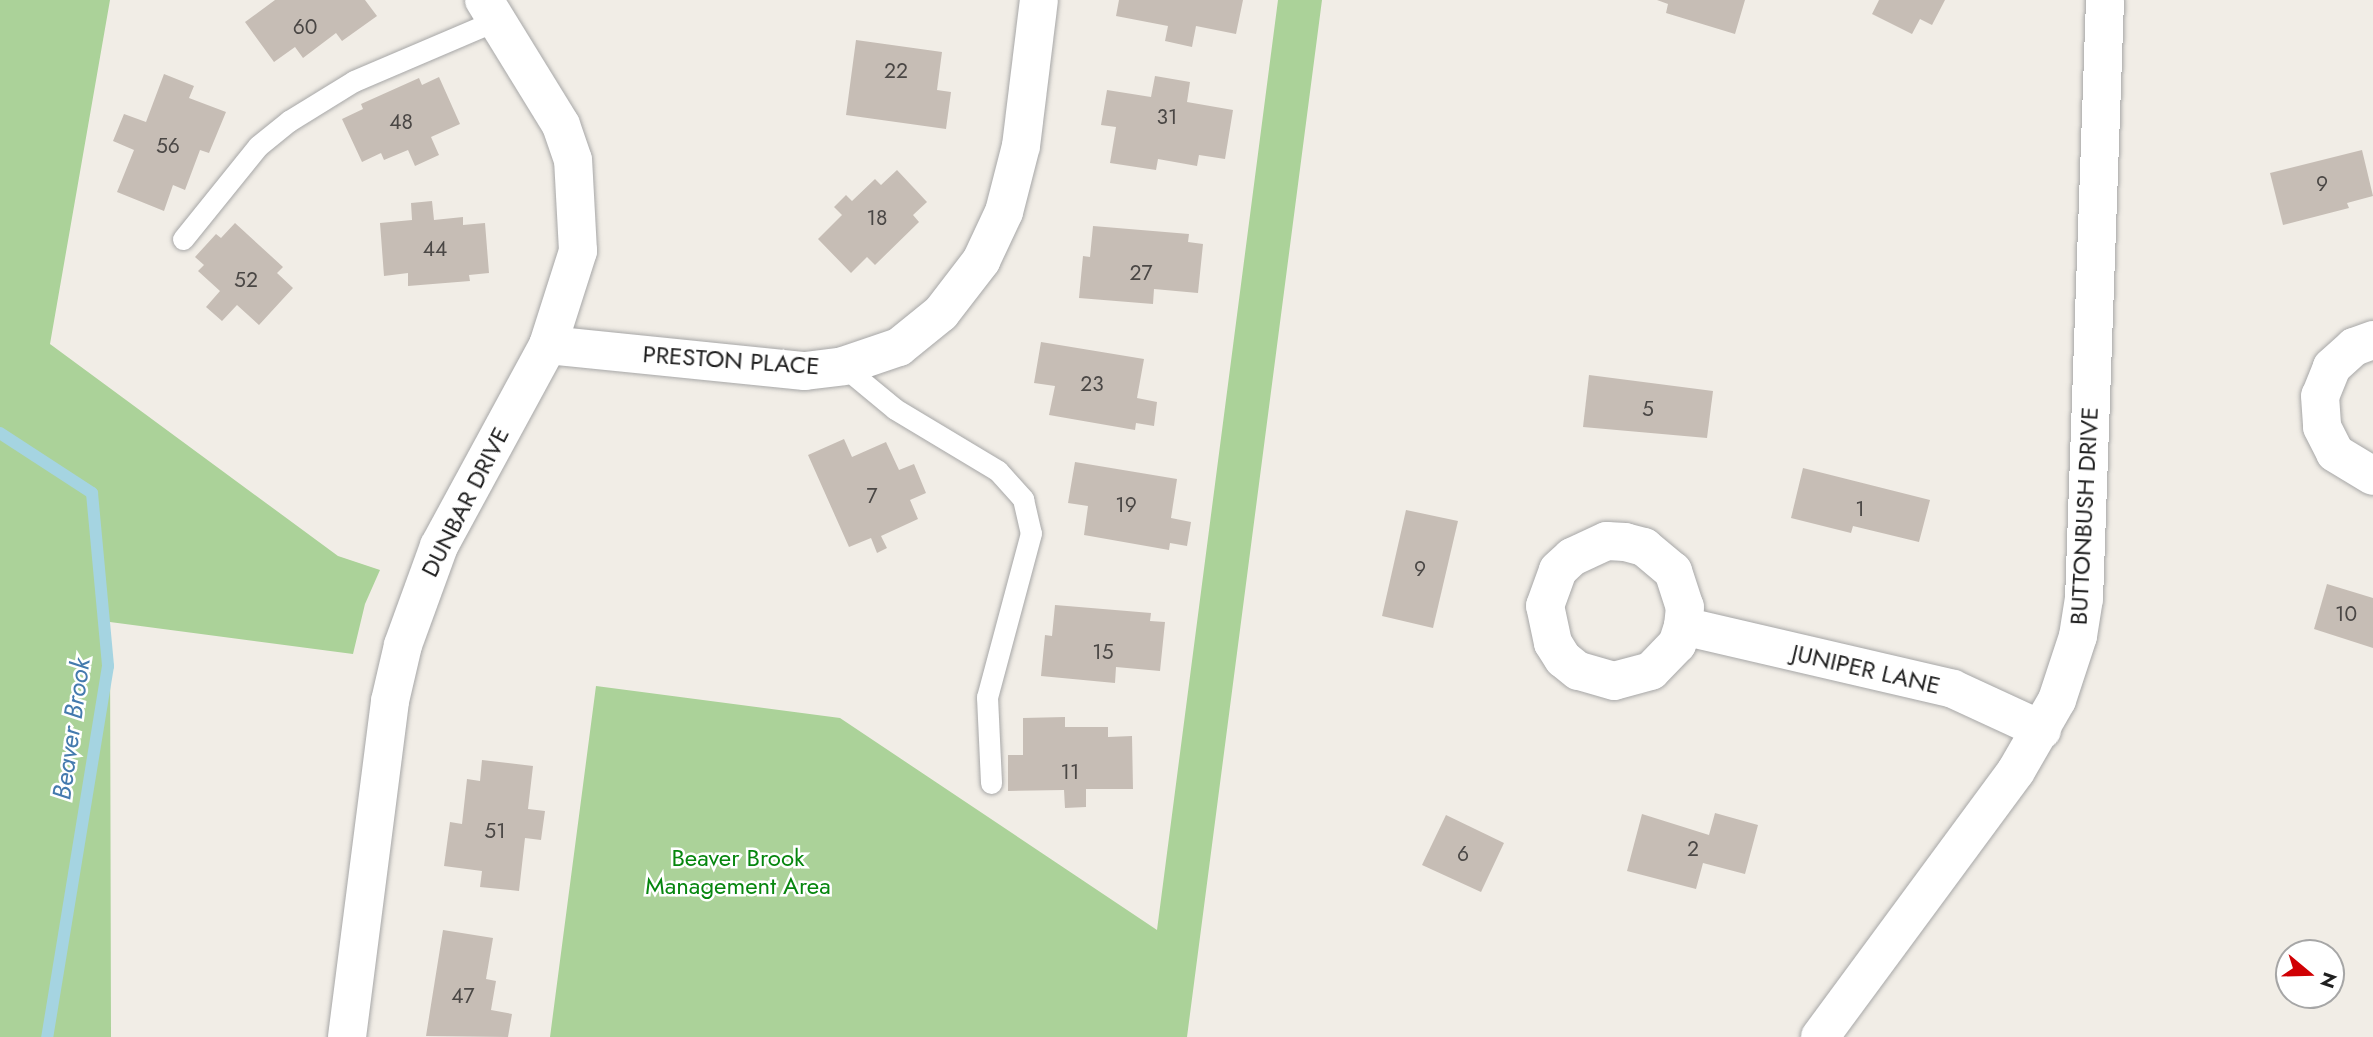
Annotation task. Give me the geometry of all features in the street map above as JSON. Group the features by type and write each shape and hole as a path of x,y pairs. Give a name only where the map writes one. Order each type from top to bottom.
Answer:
{"street":[{"name":"PRESTON PLACE","path":"548,345 805,371 843,366 899,347 941,313 981,261 1004,212 1021,146 1039,0"},
{"name":"BUTTONBUSH DRIVE","path":"1820,1037 2042,730 2069,668 2084,599 2105,0"},
{"name":"DUNBAR DRIVE","path":"347,1037 390,701 402,645 439,546 548,345 578,251 573,160 540,85 491,10"},
{"path":"2373,340 2354,347 2332,367 2320,396 2322,427 2335,453 2373,477"},
{"name":"JUNIPER LANE","path":"1684,626 1953,689 2042,730"}],"lane":[{"path":"183,239 258,146 289,121 354,81 491,10"},
{"path":"843,366 895,409 998,471 1023,499 1031,533 987,697 992,783"}],"green space":[{"path":"0,0 110,0 50,344 338,556 380,570 365,604 353,654 110,622 111,1037 0,1037"},
{"name":"Beaver Brook Management Area","path":"1278,0 1322,0 1187,1037 550,1037 596,686 840,718 1157,930"}],"building":[{"path":"275,0 365,0 377,16 342,41 336,33 303,58 295,47 274,62 245,22"},
{"path":"1119,0 1243,0 1236,34 1196,26 1192,47 1165,41 1168,26 1116,16"},
{"path":"1657,0 1745,0 1735,34 1666,13 1668,4"},
{"path":"1879,0 1945,0 1932,25 1920,19 1912,34 1872,14"},
{"path":"856,40 942,52 937,90 951,92 946,129 846,115"},
{"path":"164,74 194,86 189,98 226,112 209,153 200,150 185,190 173,185 164,211 117,192 134,150 113,141 124,114 146,122"},
{"path":"1155,76 1190,82 1187,102 1233,110 1225,159 1199,155 1197,166 1158,159 1156,170 1110,163 1116,127 1101,125 1107,90 1151,97"},
{"path":"439,77 460,124 431,137 439,155 415,166 408,150 384,160 381,153 362,162 342,119 363,109 361,104 419,78 422,85"},
{"path":"2362,150 2373,196 2347,203 2349,208 2283,225 2270,173"},
{"path":"897,170 927,202 913,215 919,222 875,265 867,257 851,273 818,239 842,215 834,207 846,195 852,201 875,179 881,185"},
{"path":"432,201 434,220 463,217 463,225 485,223 489,273 469,275 470,281 408,286 408,273 384,276 380,223 412,220 411,203"},
{"path":"235,223 283,267 277,273 293,288 259,325 237,305 222,321 206,307 220,291 198,271 204,265 195,257 216,234 221,238"},
{"path":"1093,226 1189,234 1188,242 1203,244 1198,293 1154,289 1153,304 1079,298 1083,256 1090,257"},
{"path":"1041,342 1144,359 1137,398 1157,402 1154,426 1136,423 1135,430 1049,415 1055,386 1034,383"},
{"path":"1589,375 1713,391 1707,438 1583,427"},
{"path":"844,439 852,457 886,442 899,470 914,464 926,493 910,500 918,519 881,536 887,548 877,553 871,538 849,547 808,455"},
{"path":"1075,462 1177,479 1171,518 1191,522 1187,546 1170,543 1169,550 1084,535 1088,506 1068,503"},
{"path":"1803,468 1930,500 1919,542 1853,526 1851,533 1791,518"},
{"path":"1406,510 1458,521 1433,628 1382,616"},
{"path":"2327,584 2373,598 2373,648 2314,629"},
{"path":"1055,605 1151,613 1150,621 1165,622 1160,671 1116,667 1115,683 1041,676 1045,635 1052,636"},
{"path":"1065,717 1065,727 1108,727 1108,737 1132,736 1133,789 1086,789 1086,807 1065,808 1064,790 1008,791 1008,755 1023,755 1023,718"},
{"path":"482,760 533,766 528,809 545,811 541,840 525,838 519,891 480,887 482,871 444,866 450,822 462,824 467,779 480,781"},
{"path":"1715,813 1758,825 1745,874 1703,863 1696,889 1627,871 1642,814 1709,835"},
{"path":"1446,815 1504,843 1481,892 1422,865"},
{"path":"443,930 493,938 486,979 496,981 491,1010 512,1014 508,1037 426,1036"}],"waterway":[{"name":"Beaver Brook","path":"0,433 92,493 108,666 47,1037"}]}
